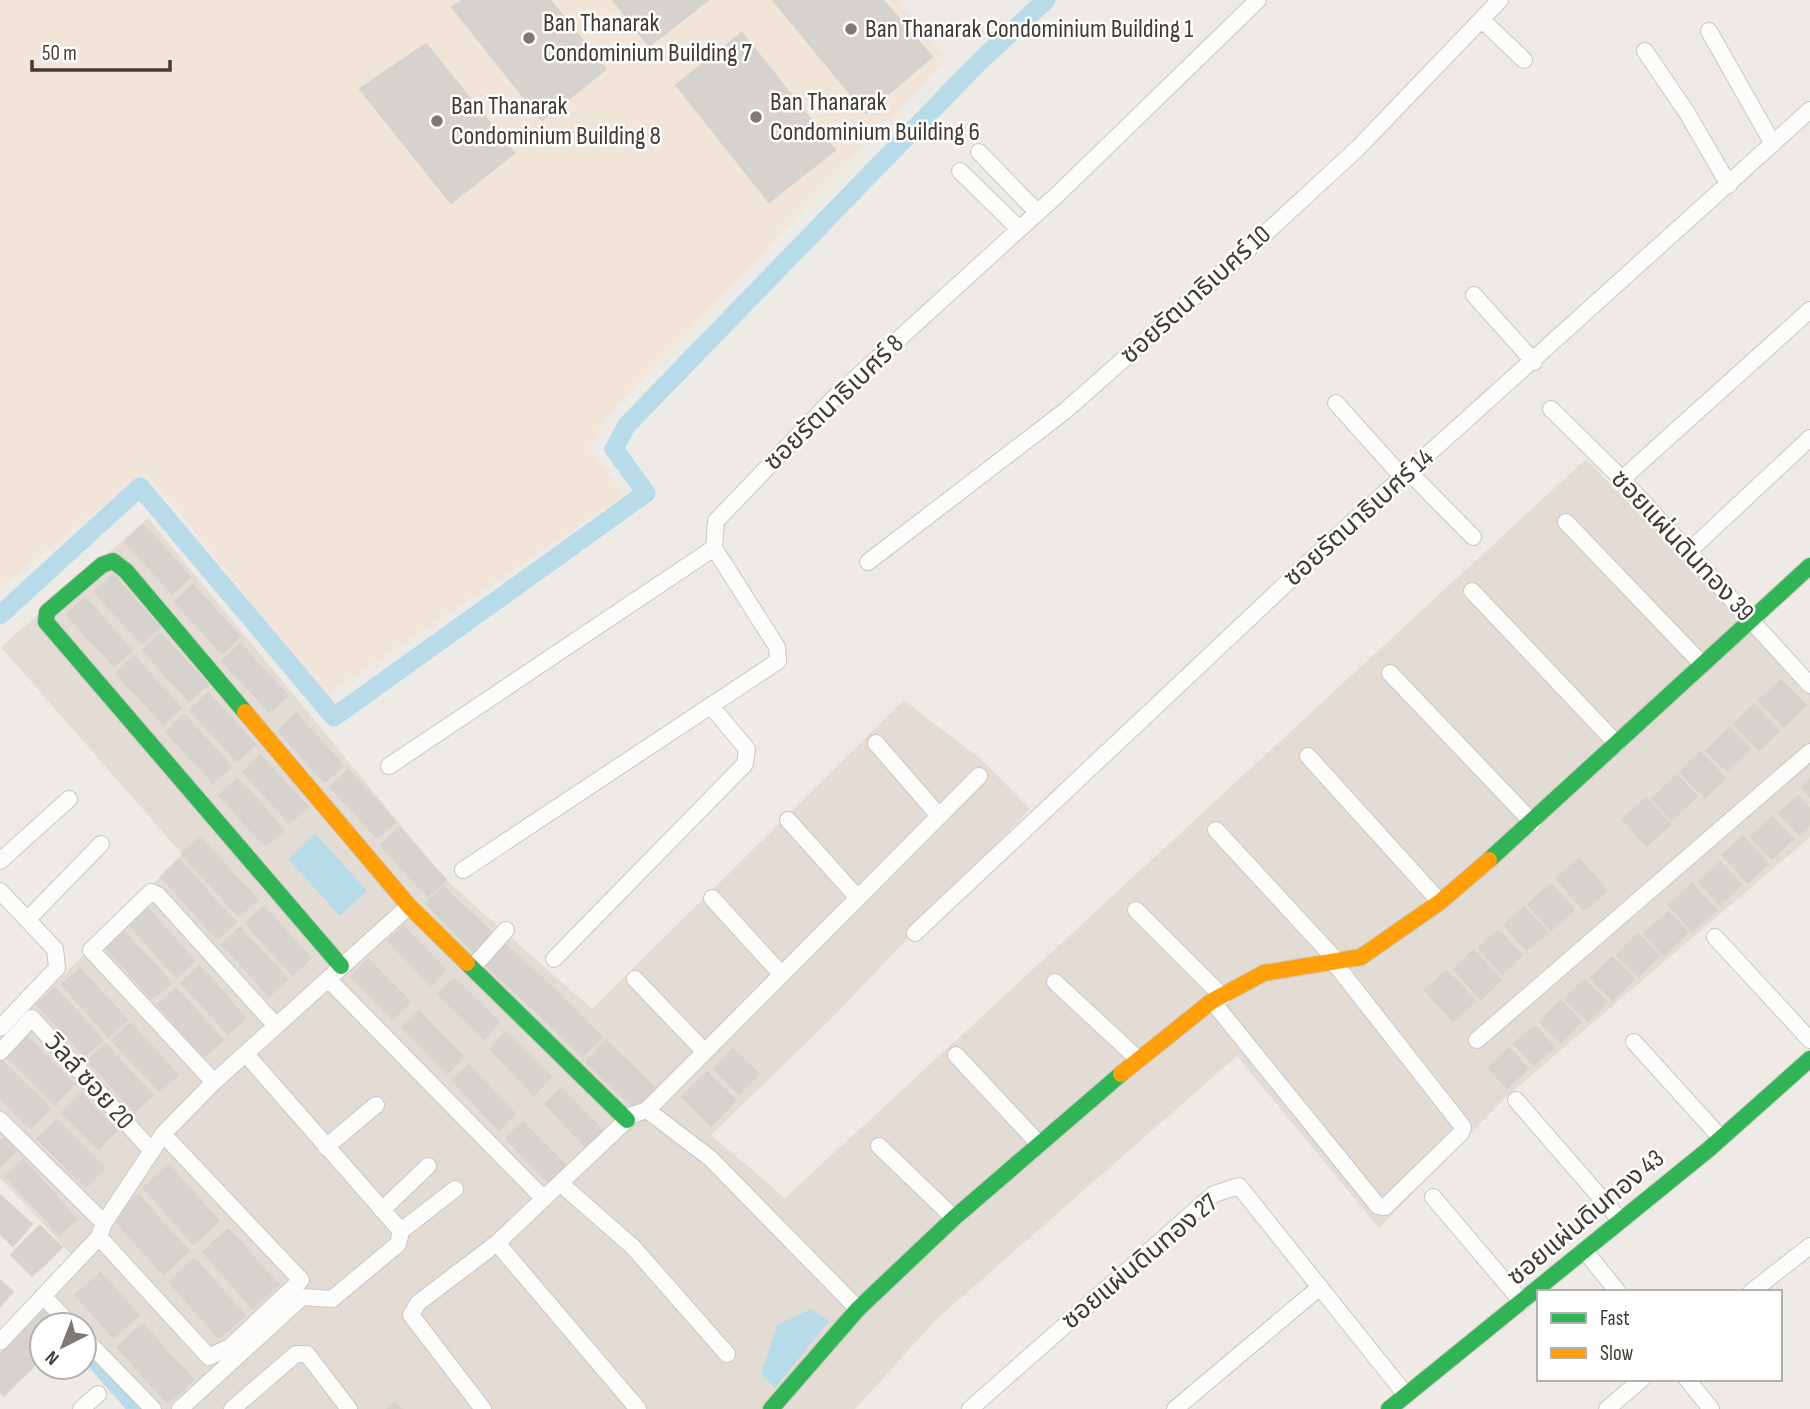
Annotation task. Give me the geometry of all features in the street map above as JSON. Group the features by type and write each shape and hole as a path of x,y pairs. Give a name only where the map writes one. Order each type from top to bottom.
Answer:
{"street":[{"name":"ซอยรัตนาธิเบศร์ 8","path":"714,548 716,521 835,397 1019,229 1258,0"},
{"name":"ซอยรัตนาธิเบศร์ 10","path":"868,562 1075,402 1358,148 1500,0"},
{"path":"1482,20 1524,60"},
{"path":"1709,31 1773,144"},
{"path":"1645,51 1687,113 1729,185"},
{"name":"ซอยรัตนาธิเบศร์ 14","path":"915,933 1325,547 1534,362 1810,110"},
{"path":"979,152 1037,212"},
{"path":"960,171 1019,229"},
{"path":"1474,295 1534,362"},
{"path":"1622,479 1810,310"},
{"path":"1336,402 1396,470 1410,472 1474,537"},
{"name":"ซอยแผ่นดินทอง 39","path":"1551,409 1622,479 1810,685"},
{"path":"1689,551 1810,438"},
{"path":"1566,522 1702,664"},
{"path":"389,766 714,548 778,647 778,661 463,870"},
{"path":"341,966 46,622 47,612 102,565 113,561 126,571 409,906 627,1120"},
{"path":"771,1409 858,1309 954,1218 1138,1059 1217,999 1264,973 1361,957 1440,902 1533,823 1810,566"},
{"path":"1472,591 1617,744"},
{"path":"1390,673 1533,823"},
{"path":"554,959 745,764 747,749 711,706"},
{"path":"876,743 939,816"},
{"path":"1477,1040 1810,752"},
{"path":"1308,756 1440,902"},
{"path":"483,1409 411,1315 418,1303 497,1243 627,1120 647,1110 979,776"},
{"path":"0,861 69,799"},
{"path":"788,820 858,897"},
{"path":"1136,910 1217,999 1377,1206 1385,1207 1461,1133 1463,1126 1334,960 1216,830"},
{"path":"27,920 101,844"},
{"path":"0,891 55,949 57,968 0,1028"},
{"path":"214,1082 91,950 151,891 158,895 276,1026"},
{"path":"712,898 781,974"},
{"path":"0,1342 101,1230 150,1149 163,1133 214,1082 409,906"},
{"path":"472,967 506,930"},
{"path":"1715,937 1810,1040"},
{"path":"328,979 544,1199"},
{"path":"635,979 704,1051"},
{"path":"1055,982 1138,1059"},
{"name":"วิลล์ ซอย 20","path":"0,1052 32,1018 150,1149"},
{"path":"1634,1042 1721,1138"},
{"path":"956,1055 1040,1144"},
{"name":"ซอยแผ่นดินทอง 43","path":"1389,1409 1721,1138 1810,1059"},
{"path":"252,1061 401,1231"},
{"path":"1516,1100 1619,1220"},
{"path":"326,1147 376,1105"},
{"path":"647,1110 710,1158 858,1309"},
{"path":"0,1120 101,1230 209,1357 230,1347 300,1280 163,1133"},
{"path":"879,1146 954,1218"},
{"path":"382,1210 428,1166"},
{"path":"560,1183 633,1247 727,1354"},
{"name":"ซอยแผ่นดินทอง 27","path":"970,1409 1214,1194 1239,1186 1406,1395"},
{"path":"180,1409 302,1297 332,1299 398,1244 401,1231 455,1189"},
{"path":"1433,1197 1522,1302"},
{"path":"497,1243 638,1409"},
{"path":"1754,1290 1810,1246"},
{"path":"1585,1251 1616,1290"},
{"path":"1175,1409 1320,1287"},
{"path":"43,1296 57,1311"},
{"path":"98,1352 153,1409"},
{"path":"232,1409 296,1354 307,1354 349,1409"},
{"path":"1607,1409 1640,1381"},
{"path":"1689,1381 1711,1409"},
{"path":"81,1409 98,1394"}],"shaded area":[{"path":"0,0 899,0 947,59 610,413 589,447 625,495 326,696 146,472 0,588"},
{"path":"1586,459 1810,691 1810,837 1505,1098 1379,1228 1237,1056 937,1319 855,1409 145,1409 98,1354 98,1311 62,1311 49,1295 71,1254 0,1178 0,1040 182,854 1,647 148,518 446,880 592,1009 904,700 983,761 1030,809 833,1017 711,1135 785,1198"}],"water":[{"path":"315,833 367,891 340,916 288,859"},
{"path":"811,1309 829,1321 775,1388 761,1374 777,1325"}],"building":[{"name":"Ban Thanarak Condominium Building 7","path":"463,0 550,0 606,69 542,120 452,7"},
{"path":"613,0 708,0 649,46"},
{"name":"Ban Thanarak Condominium Building 1","path":"773,0 883,0 932,57 866,113"},
{"name":"Ban Thanarak Condominium Building 6","path":"742,33 835,150 769,202 676,85"},
{"name":"Ban Thanarak Condominium Building 8","path":"426,44 514,153 451,203 360,89"},
{"path":"143,525 155,538 137,555 125,542"},
{"path":"155,538 167,551 149,568 137,555"},
{"path":"167,551 179,564 160,580 149,568"},
{"path":"179,564 190,577 172,593 160,580"},
{"path":"113,575 125,588 106,605 95,592"},
{"path":"193,585 205,598 187,615 175,602"},
{"path":"125,588 136,601 118,618 106,605"},
{"path":"85,598 97,611 79,628 67,615"},
{"path":"205,598 216,611 198,627 187,615"},
{"path":"136,601 148,614 130,631 118,618"},
{"path":"97,611 108,624 90,641 79,628"},
{"path":"216,611 228,624 210,640 198,627"},
{"path":"148,614 160,627 142,643 130,631"},
{"path":"108,624 120,637 102,653 90,641"},
{"path":"228,624 240,637 222,653 210,640"},
{"path":"161,634 172,646 155,663 143,650"},
{"path":"120,637 132,650 114,666 102,653"},
{"path":"241,644 252,657 234,674 222,661"},
{"path":"172,646 184,659 166,676 155,663"},
{"path":"134,656 146,669 128,686 116,673"},
{"path":"252,657 264,670 246,686 234,674"},
{"path":"184,659 196,672 178,689 166,676"},
{"path":"146,669 157,682 140,698 128,686"},
{"path":"264,670 276,683 258,699 246,686"},
{"path":"196,672 208,685 189,701 178,689"},
{"path":"1781,680 1806,705 1784,726 1759,701"},
{"path":"157,682 170,695 151,711 140,698"},
{"path":"276,683 288,696 269,712 258,699"},
{"path":"208,693 220,706 202,723 190,710"},
{"path":"170,695 181,708 163,724 151,711"},
{"path":"1754,705 1779,731 1759,750 1734,724"},
{"path":"220,706 232,719 214,735 202,723"},
{"path":"296,714 308,727 290,744 279,731"},
{"path":"184,715 196,728 178,745 167,732"},
{"path":"232,719 244,732 225,748 214,735"},
{"path":"308,727 320,740 302,757 290,744"},
{"path":"196,728 208,741 190,758 178,745"},
{"path":"1730,728 1750,749 1727,771 1707,751"},
{"path":"244,732 255,745 237,761 225,748"},
{"path":"320,740 332,753 313,770 302,757"},
{"path":"208,741 220,754 202,770 190,758"},
{"path":"1700,752 1725,778 1705,797 1680,772"},
{"path":"332,753 343,766 325,782 313,770"},
{"path":"220,754 231,767 213,783 202,770"},
{"path":"260,755 272,768 254,784 243,772"},
{"path":"272,768 284,781 266,797 254,784"},
{"path":"348,770 360,783 342,800 330,787"},
{"path":"1677,775 1697,796 1672,820 1652,799"},
{"path":"237,779 249,791 231,808 219,795"},
{"path":"1810,779 1810,796 1802,787"},
{"path":"284,781 296,794 278,810 266,797"},
{"path":"360,783 372,796 354,812 342,800"},
{"path":"249,791 261,804 242,821 231,808"},
{"path":"296,794 308,807 289,823 278,810"},
{"path":"372,796 384,809 365,825 354,812"},
{"path":"1798,796 1810,809 1810,825 1800,835 1779,813"},
{"path":"1646,798 1670,824 1647,846 1623,819"},
{"path":"261,804 272,817 254,834 242,821"},
{"path":"384,809 395,822 377,838 365,825"},
{"path":"272,817 284,830 266,846 254,834"},
{"path":"1772,817 1793,839 1772,859 1751,837"},
{"path":"399,828 411,841 392,858 381,845"},
{"path":"1743,836 1768,864 1748,882 1723,855"},
{"path":"200,837 212,850 193,866 182,854"},
{"path":"411,841 422,854 404,871 392,858"},
{"path":"212,850 223,862 205,879 193,866"},
{"path":"422,854 434,867 416,884 404,871"},
{"path":"1579,859 1607,891 1584,910 1556,878"},
{"path":"179,860 191,873 173,890 161,877"},
{"path":"223,862 234,875 216,891 205,879"},
{"path":"1720,862 1741,885 1720,904 1699,882"},
{"path":"434,867 446,880 428,896 416,884"},
{"path":"191,873 202,885 184,902 173,890"},
{"path":"234,875 246,887 227,904 216,891"},
{"path":"1551,884 1574,910 1551,930 1528,904"},
{"path":"1692,884 1716,910 1692,931 1669,905"},
{"path":"202,885 213,898 195,914 184,902"},
{"path":"246,887 257,900 239,916 227,904"},
{"path":"443,887 493,934 475,953 426,904"},
{"path":"213,898 224,910 206,927 195,914"},
{"path":"264,907 276,920 257,936 246,923"},
{"path":"1524,907 1548,933 1527,950 1504,925"},
{"path":"148,909 160,923 142,939 130,926"},
{"path":"224,910 236,922 218,939 206,927"},
{"path":"1668,912 1688,932 1664,955 1644,934"},
{"path":"276,920 287,932 269,949 257,936"},
{"path":"160,923 172,935 154,952 142,939"},
{"path":"403,926 446,970 431,985 388,941"},
{"path":"240,928 252,941 234,957 222,945"},
{"path":"1498,930 1522,955 1502,974 1479,948"},
{"path":"124,931 135,944 117,960 106,948"},
{"path":"287,932 299,945 281,962 269,949"},
{"path":"1638,934 1659,956 1638,976 1617,955"},
{"path":"172,935 183,948 165,965 154,952"},
{"path":"252,941 264,954 246,970 234,957"},
{"path":"501,941 551,986 532,1008 482,962"},
{"path":"135,944 147,957 129,973 117,960"},
{"path":"299,945 311,958 293,975 281,962"},
{"path":"183,948 195,961 177,977 165,965"},
{"path":"1474,950 1501,980 1481,999 1454,969"},
{"path":"264,954 276,966 258,983 246,970"},
{"path":"147,957 159,969 141,986 129,973"},
{"path":"1612,957 1634,979 1613,1000 1591,978"},
{"path":"368,959 410,1002 393,1019 351,977"},
{"path":"199,966 211,979 193,996 181,983"},
{"path":"276,966 287,979 269,996 258,983"},
{"path":"80,969 92,982 74,998 62,985"},
{"path":"159,969 171,983 152,999 141,986"},
{"path":"1447,971 1475,1001 1454,1021 1425,990"},
{"path":"454,978 499,1022 484,1039 438,994"},
{"path":"211,979 223,992 205,1008 193,996"},
{"path":"1584,980 1607,1002 1588,1021 1565,999"},
{"path":"92,982 104,995 86,1011 74,998"},
{"path":"55,988 67,1001 49,1018 37,1005"},
{"path":"176,988 188,1001 170,1018 158,1005"},
{"path":"553,988 602,1037 582,1056 534,1009"},
{"path":"223,992 234,1005 216,1021 205,1008"},
{"path":"104,995 116,1007 97,1024 86,1011"},
{"path":"67,1001 79,1014 61,1030 49,1018"},
{"path":"188,1001 199,1014 181,1031 170,1018"},
{"path":"1561,1001 1581,1022 1561,1042 1540,1022"},
{"path":"234,1005 246,1018 228,1034 216,1021"},
{"path":"116,1007 127,1020 109,1037 97,1024"},
{"path":"419,1011 463,1057 447,1073 402,1027"},
{"path":"79,1014 91,1027 73,1043 61,1030"},
{"path":"199,1014 211,1027 193,1044 181,1031"},
{"path":"131,1023 142,1036 124,1053 112,1040"},
{"path":"1535,1026 1554,1047 1534,1065 1514,1044"},
{"path":"91,1027 103,1040 84,1056 73,1043"},
{"path":"211,1027 223,1040 205,1056 193,1044"},
{"path":"506,1032 551,1077 534,1095 490,1049"},
{"path":"26,1036 38,1048 19,1068 6,1055"},
{"path":"142,1036 154,1049 136,1066 124,1053"},
{"path":"606,1041 655,1088 636,1109 586,1062"},
{"path":"106,1044 117,1057 99,1073 88,1060"},
{"path":"38,1048 50,1060 31,1080 19,1068"},
{"path":"1509,1048 1528,1068 1507,1088 1488,1068"},
{"path":"154,1049 166,1062 148,1078 136,1066"},
{"path":"733,1049 759,1074 739,1094 714,1069"},
{"path":"117,1057 129,1070 111,1086 99,1073"},
{"path":"50,1060 62,1073 43,1092 31,1080"},
{"path":"0,1061 13,1072 0,1086"},
{"path":"166,1062 178,1075 159,1091 148,1078"},
{"path":"469,1065 515,1114 499,1130 452,1080"},
{"path":"129,1070 141,1083 123,1099 111,1086"},
{"path":"13,1072 25,1084 6,1104 0,1097 0,1086"},
{"path":"707,1072 736,1100 711,1125 682,1097"},
{"path":"62,1073 74,1084 55,1104 43,1092"},
{"path":"141,1083 153,1095 135,1112 123,1099"},
{"path":"25,1084 38,1096 18,1116 6,1104"},
{"path":"561,1088 605,1133 588,1149 545,1104"},
{"path":"81,1093 93,1106 74,1125 62,1113"},
{"path":"38,1096 50,1109 31,1128 18,1116"},
{"path":"93,1106 105,1118 86,1137 74,1125"},
{"path":"105,1118 117,1130 98,1149 86,1137"},
{"path":"57,1120 69,1132 50,1151 37,1139"},
{"path":"523,1122 567,1167 550,1184 506,1138"},
{"path":"69,1132 81,1144 62,1163 50,1151"},
{"path":"5,1137 17,1149 0,1167 0,1143"},
{"path":"81,1144 93,1156 74,1175 62,1163"},
{"path":"93,1156 105,1168 86,1187 74,1175"},
{"path":"23,1160 34,1172 16,1187 6,1176"},
{"path":"169,1165 181,1179 156,1201 143,1188"},
{"path":"34,1172 44,1183 26,1198 16,1187"},
{"path":"181,1179 194,1193 168,1216 156,1201"},
{"path":"44,1183 54,1194 37,1210 26,1198"},
{"path":"194,1193 206,1207 181,1230 168,1216"},
{"path":"54,1194 65,1206 48,1222 37,1210"},
{"path":"0,1195 32,1224 13,1246 0,1234"},
{"path":"138,1195 151,1209 125,1232 113,1218"},
{"path":"65,1206 76,1219 59,1235 48,1222"},
{"path":"206,1207 219,1221 194,1244 181,1230"},
{"path":"151,1209 163,1223 138,1246 125,1232"},
{"path":"163,1223 176,1237 151,1260 138,1246"},
{"path":"40,1226 62,1247 47,1262 25,1240"},
{"path":"228,1229 241,1243 215,1266 203,1252"},
{"path":"176,1237 189,1251 163,1274 151,1260"},
{"path":"25,1240 47,1262 32,1276 11,1255"},
{"path":"241,1243 253,1257 228,1280 215,1266"},
{"path":"253,1257 266,1271 240,1294 228,1280"},
{"path":"194,1259 207,1273 182,1296 169,1282"},
{"path":"266,1271 279,1285 253,1308 240,1294"},
{"path":"101,1273 113,1286 88,1309 75,1295"},
{"path":"207,1273 220,1287 194,1310 182,1296"},
{"path":"0,1280 13,1292 0,1306"},
{"path":"113,1286 126,1301 101,1323 98,1320 98,1311 88,1309"},
{"path":"220,1287 232,1301 207,1324 194,1310"},
{"path":"126,1301 139,1315 113,1338 101,1323"},
{"path":"232,1301 245,1315 219,1338 207,1324"},
{"path":"143,1324 156,1338 130,1361 117,1347"},
{"path":"28,1326 28,1345 19,1336"},
{"path":"19,1336 28,1345 28,1370 6,1348"},
{"path":"156,1338 168,1353 142,1375 130,1361"},
{"path":"6,1348 28,1372 16,1383 0,1367 0,1355"},
{"path":"168,1353 181,1366 155,1389 142,1375"},
{"path":"181,1366 193,1380 168,1403 155,1389"},
{"path":"0,1367 16,1383 4,1396 0,1392"},
{"path":"395,1402 401,1409 387,1409"}],"waterway":[{"path":"0,615 140,487 334,717 646,493 614,449 627,425 979,62 1046,0"},
{"path":"98,1363 138,1409"}],"traffic: fast":[{"path":"245,712 126,571 113,561 102,565 47,612 46,622 341,966"},
{"path":"1489,860 1810,566"},
{"path":"467,963 627,1120"},
{"path":"1389,1409 1709,1149 1810,1059"},
{"path":"771,1409 858,1309 954,1218 1121,1074"}],"traffic: slow":[{"path":"245,712 409,906 467,963"},
{"path":"1121,1074 1212,1001 1264,973 1361,957 1440,902 1489,860"}],"place":[{"name":"Ban Thanarak Condominium Building 1","path":"851,29"},
{"name":"Ban Thanarak Condominium Building 7","path":"529,38"},
{"name":"Ban Thanarak Condominium Building 6","path":"756,117"},
{"name":"Ban Thanarak Condominium Building 8","path":"437,121"}]}
